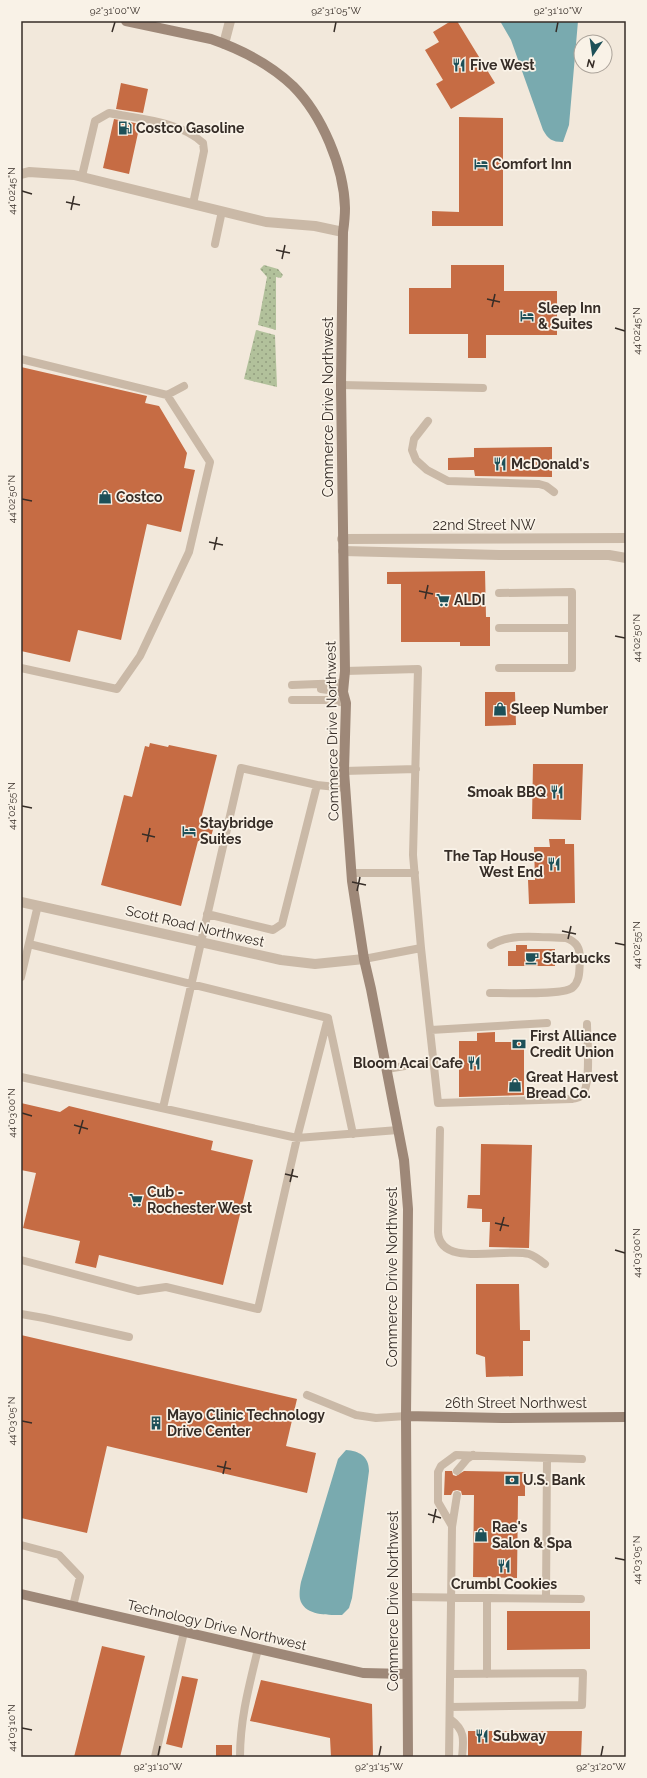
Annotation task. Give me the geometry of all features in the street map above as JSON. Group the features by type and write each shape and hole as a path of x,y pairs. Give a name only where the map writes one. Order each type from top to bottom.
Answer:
{"street":[{"name":"Commerce Drive Northwest","path":"126,21 211,39 260,62 284,79 304,100 319,121 335,155 341,180 345,208 343,232 341,385 344,687 346,703 344,771 352,873 364,959 372,988 404,1160 408,1209 406,1416 408,1757"},
{"path":"224,44 230,21"},
{"path":"21,174 29,172 82,176 266,222 315,226 343,232"},
{"name":"22nd Street NW","path":"342,539 626,538"},
{"name":"22nd Street NW","path":"343,551 499,555 609,555 626,558"},
{"name":"Scott Road Northwest","path":"21,902 300,963 328,963 364,959"},
{"name":"26th Street Northwest","path":"406,1416 502,1418 626,1417"},
{"name":"Technology Drive Northwest","path":"21,1594 363,1673 407,1674"}],"lane":[{"path":"82,176 95,121 104,115 109,113 180,128 193,134 203,143 204,151 193,204"},
{"path":"215,244 222,211"},
{"path":"21,359 167,395 184,386"},
{"path":"341,385 482,388"},
{"path":"21,668 117,689 140,656 189,552 210,462 167,395"},
{"path":"428,421 414,439 412,450 416,460 427,470 448,481 539,484 546,486 554,492"},
{"path":"499,593 572,592 572,668 499,668"},
{"path":"499,628 572,628"},
{"path":"345,671 418,669 413,855 421,948 438,1103 572,1099 581,1096 586,1090 587,1024"},
{"path":"292,686 344,687"},
{"path":"292,700 330,700 346,703"},
{"path":"163,1108 242,768 317,785 346,788"},
{"path":"344,771 416,769"},
{"path":"207,914 273,930 282,924 317,785"},
{"path":"352,873 415,873"},
{"path":"21,977 38,906"},
{"path":"490,993 555,992 568,990 573,987 578,980 580,950 574,942 566,938 511,938 491,945"},
{"path":"28,944 328,1018"},
{"path":"364,959 421,948"},
{"path":"328,1018 353,1134"},
{"path":"21,1260 138,1290 166,1287 258,1309 297,1138 328,1018"},
{"path":"431,1030 547,1023"},
{"path":"386,1069 434,1061"},
{"path":"21,1077 297,1138 398,1130"},
{"path":"440,1130 438,1232 439,1239 444,1248 458,1253 528,1254 545,1264"},
{"path":"21,1314 129,1337"},
{"path":"307,1395 356,1415 376,1418 406,1416"},
{"path":"452,1527 438,1502 438,1472 440,1466 456,1455 582,1459"},
{"path":"457,1471 467,1459 473,1455"},
{"path":"546,1459 546,1598"},
{"path":"449,1757 452,1527 457,1495"},
{"path":"21,1545 59,1555 80,1577 73,1606"},
{"path":"407,1597 581,1598"},
{"path":"487,1598 487,1674"},
{"path":"155,1757 184,1632"},
{"path":"240,1757 240,1732 258,1649"},
{"path":"450,1707 582,1705 583,1672 451,1674"},
{"path":"450,1719 459,1726 462,1733 462,1757"}],"green space":[{"path":"264,265 278,269 283,275 281,278 276,277 276,330 258,325 267,277 260,269"},
{"path":"256,330 275,335 277,387 244,379"}],"water":[{"path":"500,21 578,21 577,34 573,34 573,74 569,125 563,142 551,139 543,130 511,40"},
{"path":"346,1450 362,1455 369,1466 352,1598 349,1608 342,1615 311,1612 302,1605 300,1599 301,1582 338,1459"}],"building":[{"name":"Five West","path":"451,21 457,21 495,83 451,109 436,84 443,80 425,50 439,42 433,32"},
{"path":"121,83 148,89 143,113 116,109"},
{"name":"Comfort Inn","path":"459,117 503,118 503,226 432,226 432,211 459,212"},
{"path":"114,119 140,124 129,174 103,168"},
{"path":"451,265 504,265 504,291 557,291 557,335 486,335 486,358 468,358 468,334 409,334 409,288 451,288"},
{"name":"Costco","path":"21,367 147,396 145,403 159,406 187,453 184,468 195,470 181,532 147,524 121,640 78,630 70,662 21,651"},
{"name":"McDonald's","path":"552,447 552,477 475,476 474,470 448,470 448,458 474,457 474,448"},
{"name":"ALDI","path":"485,571 486,617 490,617 490,646 460,646 460,642 401,642 401,584 387,584 387,572"},
{"name":"Sleep Number","path":"485,692 515,692 516,725 485,726"},
{"path":"150,743 168,747 169,745 217,755 200,823 214,826 209,844 198,841 181,906 101,885 124,795 132,797 145,746 149,747"},
{"name":"Smoak BBQ","path":"533,764 583,764 581,820 532,819"},
{"name":"The Tap House West End","path":"549,839 565,839 565,844 574,844 575,903 529,904 528,880 535,880 534,847 550,847"},
{"name":"Starbucks","path":"516,945 527,945 527,949 555,949 555,966 508,966 508,951 516,951"},
{"path":"495,1032 495,1042 524,1042 524,1095 459,1097 459,1041 477,1041 477,1033"},
{"name":"Cub - Rochester West","path":"21,1103 60,1112 69,1106 213,1141 211,1150 253,1160 223,1285 99,1255 96,1268 75,1263 80,1241 23,1228 36,1173 21,1170"},
{"path":"481,1144 532,1145 529,1248 489,1247 490,1222 482,1222 482,1209 467,1208 468,1195 480,1195"},
{"path":"476,1284 519,1284 520,1330 530,1330 530,1341 523,1341 523,1376 486,1377 485,1357 476,1354"},
{"name":"Mayo Clinic Technology Drive Center","path":"21,1335 297,1399 286,1446 316,1453 307,1493 107,1446 87,1533 21,1518"},
{"path":"445,1471 452,1471 453,1475 456,1476 464,1471 525,1472 525,1496 518,1496 517,1578 473,1577 474,1495 462,1495 461,1491 457,1490 453,1491 451,1495 444,1495"},
{"path":"507,1611 590,1611 590,1649 507,1650"},
{"path":"102,1646 145,1656 120,1757 74,1757"},
{"path":"182,1676 198,1679 182,1748 166,1744"},
{"path":"261,1680 372,1704 373,1757 331,1757 330,1738 250,1721"},
{"path":"468,1731 582,1731 581,1757 468,1757"},
{"path":"216,1745 232,1745 232,1757 216,1757"}],"place":[{"name":"Five West","path":"459,65"},
{"name":"Costco Gasoline","path":"125,128"},
{"name":"Comfort Inn","path":"481,164"},
{"name":"Sleep Inn & Suites","path":"527,316"},
{"name":"McDonald's","path":"500,464"},
{"name":"Costco","path":"105,497"},
{"name":"ALDI","path":"443,600"},
{"name":"Sleep Number","path":"500,709"},
{"name":"Smoak BBQ","path":"557,792"},
{"name":"Staybridge Suites","path":"189,831"},
{"name":"The Tap House West End","path":"554,864"},
{"name":"Starbucks","path":"532,958"},
{"name":"First Alliance Credit Union","path":"519,1044"},
{"name":"Bloom Acai Cafe","path":"474,1063"},
{"name":"Great Harvest Bread Co.","path":"515,1085"},
{"name":"Cub - Rochester West","path":"136,1200"},
{"name":"Mayo Clinic Technology Drive Center","path":"156,1423"},
{"name":"U.S. Bank","path":"512,1480"},
{"name":"Rae's Salon & Spa","path":"481,1535"},
{"name":"Crumbl Cookies","path":"504,1566"},
{"name":"Subway","path":"482,1736"}]}
